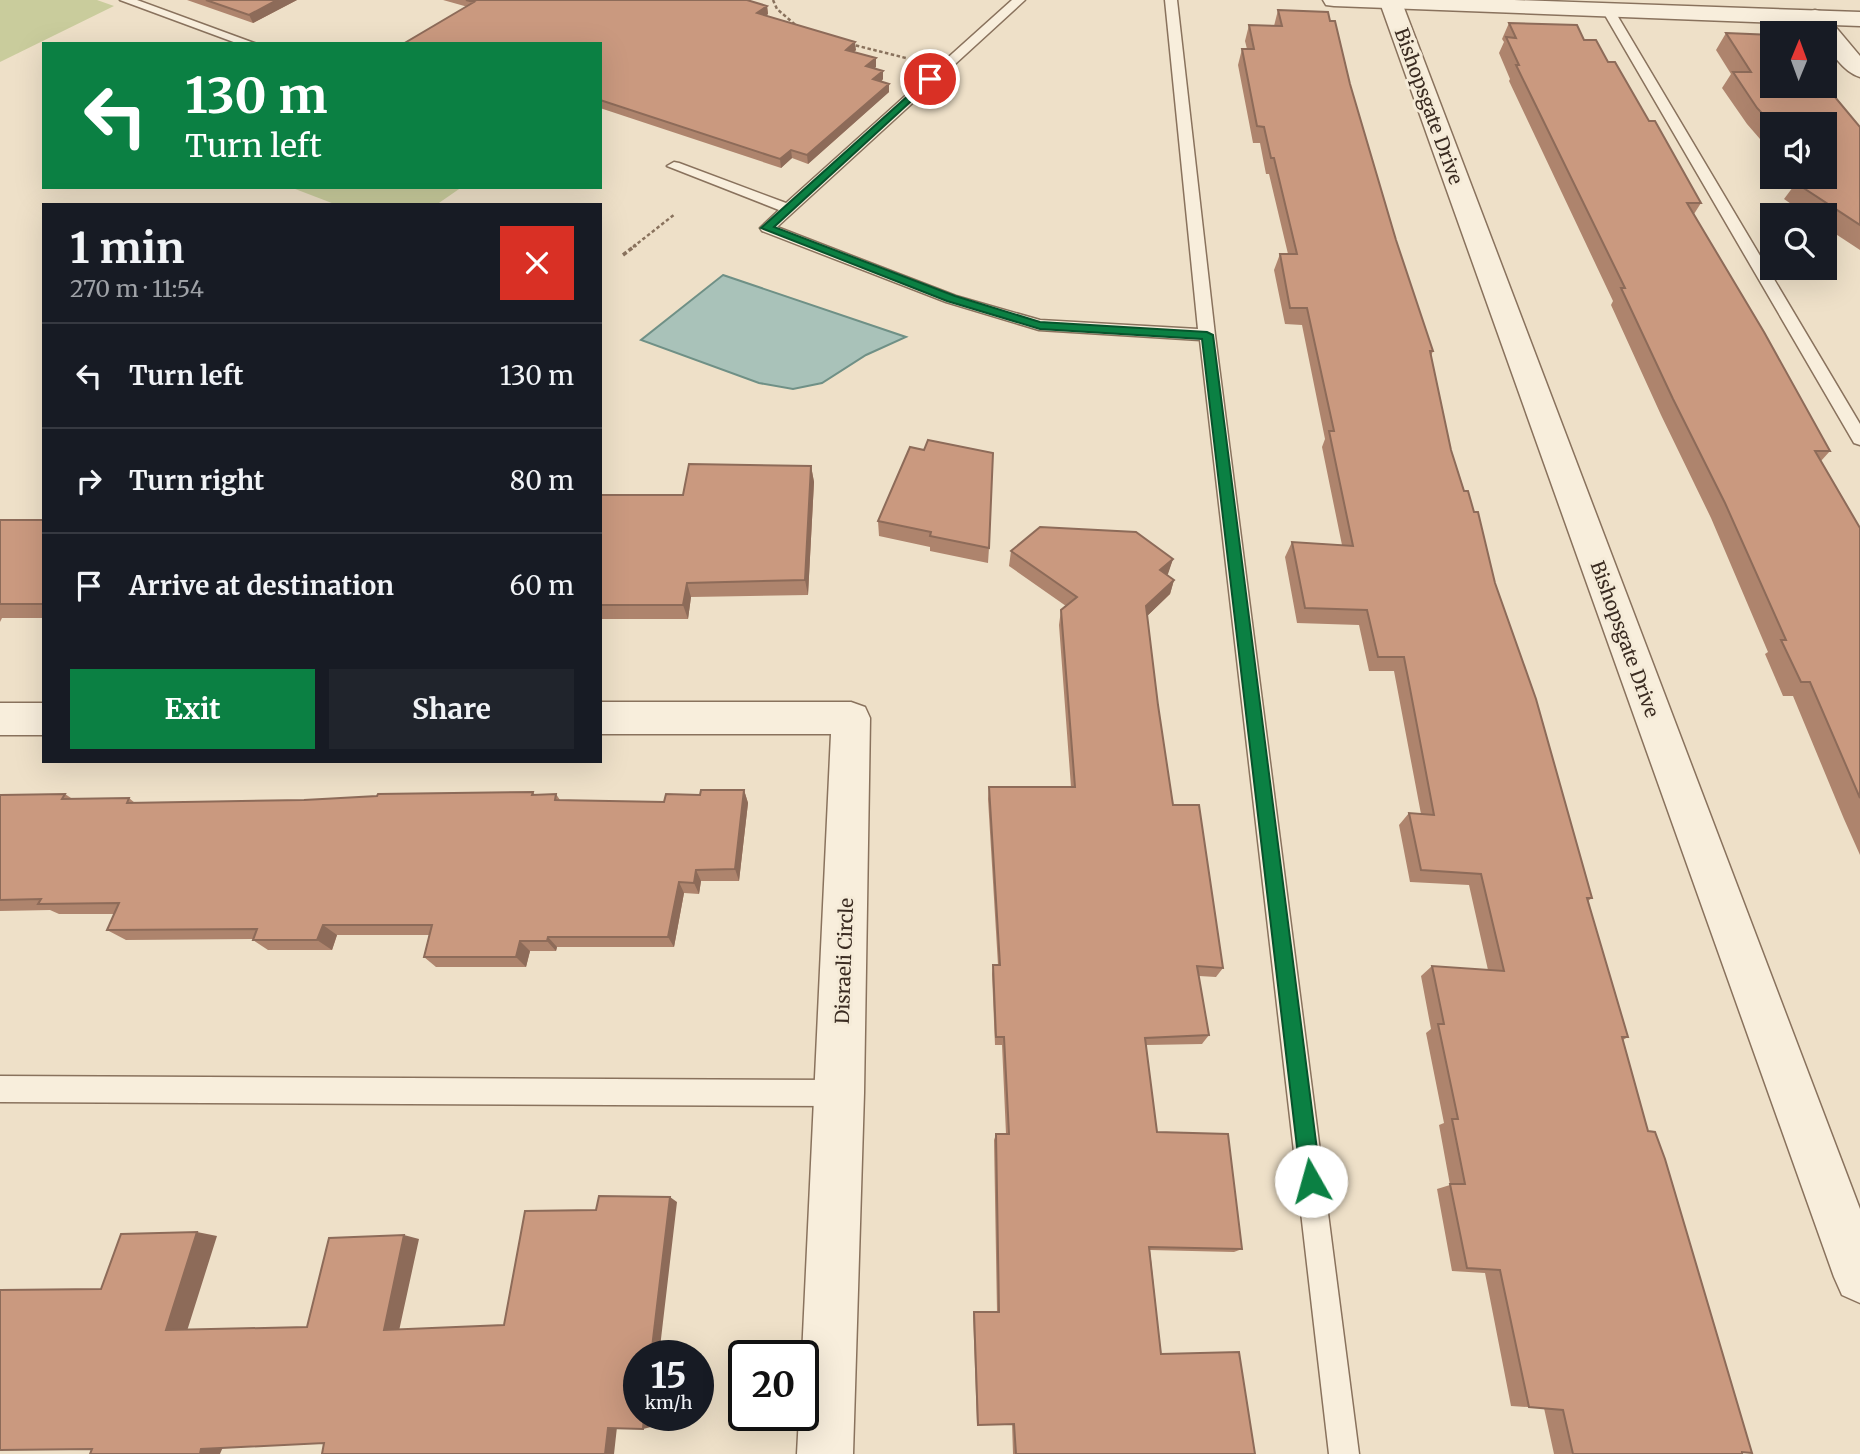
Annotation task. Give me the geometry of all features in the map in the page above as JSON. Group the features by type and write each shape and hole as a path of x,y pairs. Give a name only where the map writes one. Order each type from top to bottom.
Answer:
{"street":[{"path":"1334,0 1860,19"},
{"name":"Bishopsgate Drive","path":"1391,2 1860,1277"},
{"path":"1815,17 1860,70"},
{"name":"Disraeli Circle","path":"602,718 850,718 841,1093 825,1454"},
{"path":"0,719 42,719"}],"lane":[{"path":"126,0 245,42"},
{"path":"1019,0 767,228 951,299 1040,326 1207,335"},
{"path":"1171,0 1207,335 1344,1454"},
{"path":"1608,10 1860,439"},
{"path":"674,166 788,208"},
{"path":"0,1088 841,1093"}],"path":[{"path":"773,0 777,9 800,28"},
{"path":"844,42 909,58"},
{"path":"623,255 675,214"}],"green space":[{"path":"0,0 97,0 114,6 0,62"},
{"path":"295,189 459,189 439,203 332,203"}],"water":[{"path":"723,275 906,337 866,355 822,383 793,389 759,383 641,340"}],"building":[{"path":"206,0 277,0 249,15"},
{"path":"466,0 747,0 767,6 757,13 855,42 846,50 876,58 866,66 883,71 873,79 889,84 807,155 791,150 780,159 602,101 602,42 406,42 474,2"},
{"path":"1278,10 1328,12 1330,21 1335,21 1350,84 1396,240 1433,351 1430,351 1451,450 1464,491 1468,491 1474,512 1478,512 1495,583 1536,699 1592,898 1587,898 1628,1037 1622,1037 1648,1131 1655,1132 1665,1159 1752,1453 1573,1454 1563,1410 1529,1407 1500,1270 1467,1268 1450,1184 1465,1184 1452,1119 1458,1119 1438,1024 1444,1024 1432,966 1504,971 1481,874 1421,870 1409,813 1434,815 1404,657 1378,657 1367,610 1305,608 1292,542 1353,546 1329,431 1334,431 1307,308 1290,308 1280,254 1297,254 1274,158 1271,158 1264,127 1257,126 1242,49 1254,49 1249,25 1282,26"},
{"path":"1509,23 1577,25 1584,40 1596,40 1608,62 1615,62 1649,121 1655,121 1701,203 1687,203 1764,332 1830,451 1815,451 1860,528 1860,798 1810,682 1801,682 1781,640 1786,640 1725,503 1621,288 1625,288 1516,65 1519,65 1506,37 1516,38"},
{"path":"1726,33 1760,34 1760,98 1836,98 1860,127 1860,225 1837,210 1837,203 1826,203 1805,189 1837,189 1837,112 1761,112 1733,72 1751,72"},
{"path":"928,440 993,453 989,548 930,536 931,532 878,521 910,447 924,450"},
{"path":"689,464 811,466 805,580 687,583 683,605 602,605 602,495 683,495"},
{"path":"0,520 42,520 42,604 0,604"},
{"path":"1040,527 1136,532 1173,559 1160,570 1174,580 1146,606 1158,705 1173,805 1199,805 1223,968 1197,966 1209,1035 1145,1038 1157,1132 1228,1134 1242,1249 1149,1247 1161,1354 1239,1352 1255,1454 1016,1454 1014,1424 978,1425 974,1312 999,1312 996,1134 1009,1134 1004,1037 996,1037 993,965 1000,965 989,787 1075,787 1061,610 1077,597 1011,551"},
{"path":"701,790 744,790 735,869 696,870 694,883 679,882 668,937 548,937 547,941 520,941 516,957 424,957 432,925 323,925 317,940 253,940 257,929 107,930 119,903 38,904 41,899 0,900 0,795 65,794 62,799 129,798 127,803 304,800 378,794 533,792 532,795 556,794 555,800 664,802 666,794 700,795"},
{"path":"599,1196 670,1197 653,1340 623,1340 623,1428 608,1428 605,1454 322,1454 324,1443 201,1449 200,1454 90,1454 92,1449 0,1450 0,1290 101,1289 121,1234 197,1232 166,1330 307,1327 329,1238 404,1235 384,1330 504,1325 525,1211 596,1210"}],"route":[{"path":"930,79 767,228 951,299 1040,326 1207,335 1311,1181"}]}
